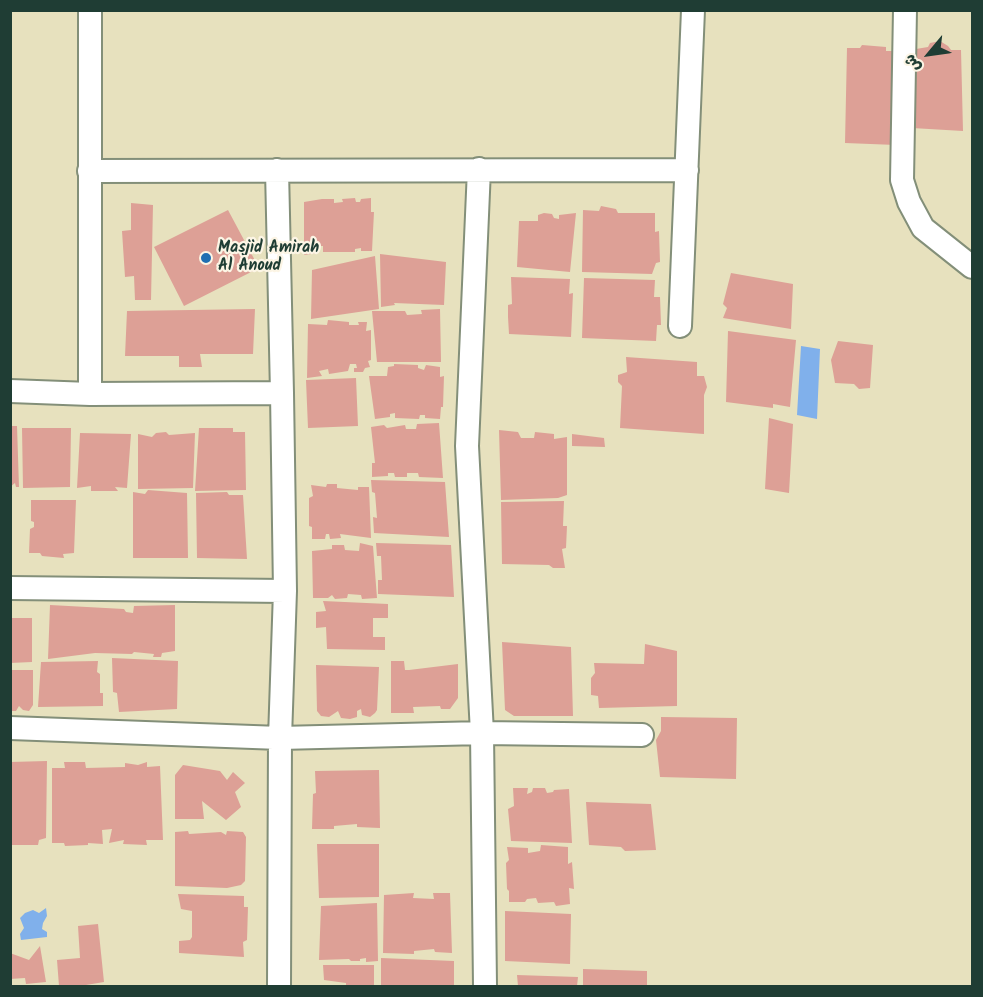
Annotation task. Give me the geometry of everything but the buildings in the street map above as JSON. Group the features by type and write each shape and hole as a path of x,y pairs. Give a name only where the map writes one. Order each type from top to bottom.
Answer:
{"street":[{"path":"90,10 90,394"},
{"path":"680,326 693,10"},
{"path":"905,10 902,180 909,202 923,228 972,267"},
{"path":"277,170 285,591 280,738 279,987"},
{"path":"479,170 467,446 482,733 485,987"},
{"path":"89,171 687,170"},
{"path":"10,391 90,394 282,393"},
{"path":"10,588 285,591"},
{"path":"10,728 280,738 482,733 642,735"}],"water":[{"path":"801,346 820,349 817,419 797,415"},
{"path":"46,908 47,916 42,929 47,932 47,937 21,940 20,934 24,928 20,918 25,913 33,910 39,913"}],"place":[{"name":"Masjid Amirah Al Anoud","path":"206,258"}]}
